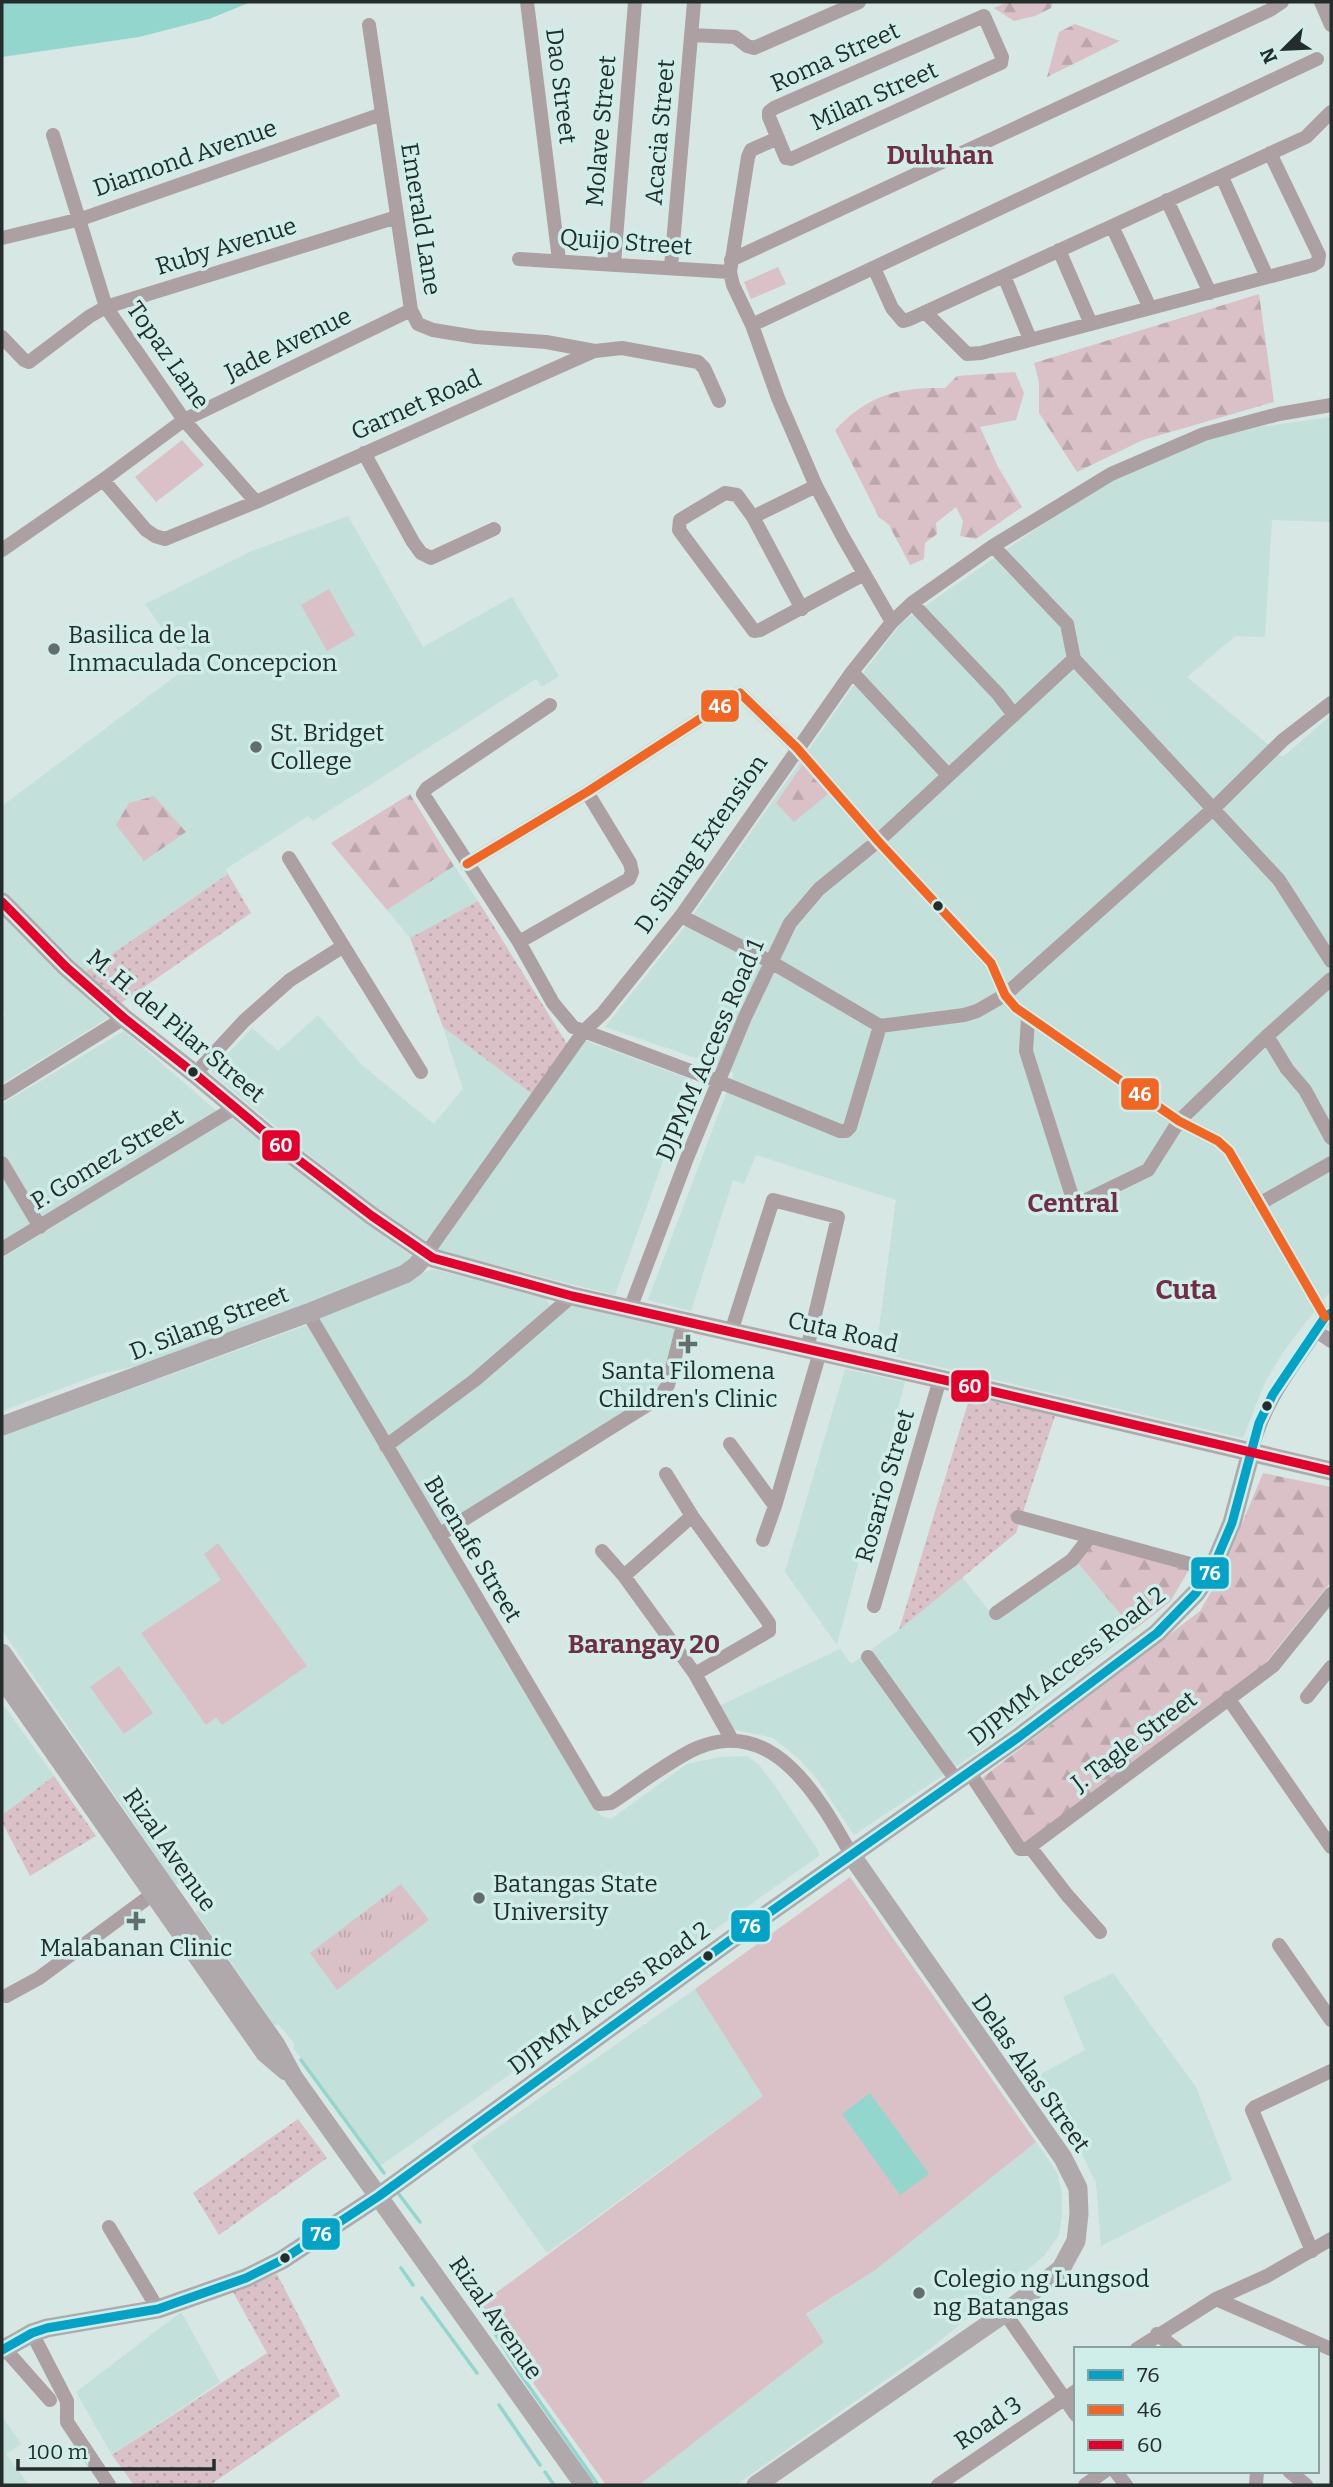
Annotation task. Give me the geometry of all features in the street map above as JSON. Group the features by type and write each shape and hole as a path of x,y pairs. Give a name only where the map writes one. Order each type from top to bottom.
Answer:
{"street":[{"name":"Dao Street","path":"527,2 559,260"},
{"name":"Molave Street","path":"614,264 635,2"},
{"name":"Acacia Street","path":"671,267 694,2"},
{"path":"691,35 735,37 754,48 859,2"},
{"path":"730,266 1282,2"},
{"path":"1321,2 1331,25"},
{"name":"Roma Street","path":"778,138 769,117 769,112 774,108 984,16 1002,57 1001,64"},
{"name":"Emerald Lane","path":"369,25 411,310 418,324 433,330 476,337 546,342 595,351"},
{"path":"752,326 1317,59"},
{"name":"Milan Street","path":"778,138 786,158 791,159 1001,64"},
{"path":"874,268 892,308 903,321 1306,137 1331,112"},
{"name":"Diamond Avenue","path":"2,238 81,219 382,114"},
{"name":"Topaz Lane","path":"54,135 106,307 184,420 256,502"},
{"path":"778,138 749,153 730,266 733,285 816,486 892,622"},
{"path":"925,312 967,354 996,350 1313,265 1318,262 1320,255 1270,153"},
{"path":"1222,177 1267,277"},
{"path":"1167,200 1210,293"},
{"name":"Ruby Avenue","path":"2,337 29,362 106,307 397,217"},
{"path":"1112,226 1150,309"},
{"path":"1059,250 1091,324"},
{"name":"Quijo Street","path":"519,259 671,267 730,266"},
{"path":"1003,276 1030,339"},
{"name":"Jade Avenue","path":"2,550 184,420 411,310"},
{"path":"595,351 622,348 698,362 705,368 719,401"},
{"name":"Garnet Road","path":"103,480 146,530 155,537 166,539 256,502 595,351"},
{"name":"D. Silang Extension","path":"426,1254 584,1031 603,1013 681,916 852,672 892,622 912,603 993,546 1111,474 1204,434 1279,414 1331,405"},
{"path":"364,453 421,553 431,558 494,529"},
{"path":"753,517 816,486"},
{"path":"802,609 753,517 737,495 725,493 680,520 679,530 754,631 760,631 802,609 864,574"},
{"path":"993,546 1066,624 1074,659 1279,880 1331,961"},
{"path":"912,603 998,694 1013,715"},
{"name":"DJPMM Access Road 1","path":"631,1309 687,1158 745,1017 790,923 819,889 878,841 1074,659"},
{"path":"852,672 948,775"},
{"name":"DJPMM Access Road 2","path":"3,2349 47,2328 158,2309 246,2278 282,2260 379,2196 736,1936 963,1777 1157,1633 1196,1593 1212,1570 1232,1523 1259,1423 1273,1394 1328,1315 1229,1151 1217,1141 1179,1121 1028,1018 1005,995 991,963 878,841 797,748 740,692 587,792"},
{"path":"681,916 771,962 880,1026 977,1011 1005,995 1213,809 1283,740 1331,703"},
{"path":"550,705 427,788 423,794 519,942 558,1009 573,1027 720,1082 840,1131 846,1131 850,1127 880,1026"},
{"path":"467,864 587,792 630,863 632,872 629,879 519,942"},
{"path":"289,858 421,1072"},
{"name":"M. H. del Pilar Street","path":"2,902 66,967 124,1018 323,1179 426,1254"},
{"path":"195,1074 244,1021 290,980 342,947"},
{"path":"1028,1018 1026,1051 1072,1196 1084,1201 1149,1170 1179,1121 1331,979"},
{"path":"2,1094 124,1018"},
{"path":"1267,1036 1287,1069 1305,1090 1331,1138"},
{"name":"P. Gomez Street","path":"2,1249 236,1107"},
{"path":"2,1163 40,1227"},
{"path":"1259,1204 1331,1163"},
{"path":"731,1332 773,1200 838,1217 814,1350 775,1506 763,1540"},
{"name":"Cuta Road","path":"426,1254 572,1296 1331,1471"},
{"name":"D. Silang Street","path":"2,1426 308,1313 405,1273 416,1266 426,1254"},
{"path":"386,1447 475,1380 572,1296"},
{"name":"Buenafe Street","path":"308,1313 597,1801 602,1806 611,1804 691,1751 705,1745 732,1740"},
{"path":"439,1535 660,1396 668,1385 684,1321"},
{"path":"1316,1331 1331,1340"},
{"name":"Rosario Street","path":"874,1606 940,1379"},
{"path":"730,1444 775,1506"},
{"path":"666,1474 770,1628 695,1674"},
{"path":"624,1576 692,1516"},
{"path":"1018,1517 1212,1570"},
{"path":"996,1613 1072,1560 1089,1538"},
{"path":"602,1551 624,1576 695,1674 732,1740"},
{"name":"J. Tagle Street","path":"1030,1847 1273,1666 1331,1594"},
{"name":"Rizal Avenue","path":"2,1653 9,1688 159,1889 265,2053 294,2078 584,2485"},
{"path":"868,1657 1020,1849 1030,1847 1100,1932"},
{"path":"1307,1697 1329,1676"},
{"path":"1228,1698 1331,1847"},
{"name":"Delas Alas Street","path":"732,1740 760,1747 788,1763 808,1786 852,1856 1063,2158 1078,2188 1079,2214 1076,2241 1060,2269 1005,2314 756,2485"},
{"path":"6,1996 39,1978 159,1889"},
{"path":"1279,1945 1331,2020"},
{"path":"1312,2251 1252,2110 1331,2071"},
{"path":"108,2227 158,2309"},
{"path":"1140,2347 1216,2299 1267,2276 1331,2239"},
{"path":"1216,2299 1331,2348"},
{"path":"1005,2314 1070,2395"},
{"path":"32,2333 67,2401 67,2422 109,2485"},
{"path":"1157,2334 1173,2347"},
{"path":"3,2349 50,2400"},
{"name":"Road 3","path":"938,2485 1070,2395"},
{"path":"1085,2485 1102,2473"},
{"path":"1291,2473 1306,2485"}],"shaded area":[{"path":"1331,417 1331,522 1272,520 1265,637 1235,636 1187,677 1283,757 1331,715 1331,1290 1284,1351 1265,1382 1243,1438 876,1352 896,1200 756,1155 744,1184 733,1180 691,1311 648,1300 734,1073 605,1027 684,928 851,689 902,622 1110,481 1184,446 1260,427"},
{"name":"St. Bridget College","path":"348,516 423,647 512,597 559,676 542,687 536,679 313,821 308,816 226,869 228,874 86,972 2,891 2,806 189,666 145,604 252,551"},
{"path":"454,866 478,901 410,938 387,910"},
{"path":"2,915 108,1018 2,1084 2,1017 5,1015 2,1010"},
{"path":"318,1015 362,1065 434,1124 463,1089 443,1027 532,1094 426,1247 308,1154 211,1072 252,1028 278,1051"},
{"path":"124,1031 218,1112 39,1218 2,1154 2,1104"},
{"path":"584,1040 692,1080 615,1295 435,1250"},
{"path":"231,1118 413,1257 408,1266 142,1365 100,1374 2,1411 2,1258"},
{"path":"2,1170 35,1224 2,1243"},
{"path":"433,1269 546,1298 550,1306 472,1379 390,1441 317,1319"},
{"path":"572,1304 677,1328 659,1388 652,1396 441,1529 392,1445"},
{"path":"307,1325 601,1816 611,1819 687,1764 720,1757 747,1756 759,1765 775,1786 818,1850 819,1856 380,2166 294,2049 294,2043 279,2025 274,2025 196,1912 205,1906 184,1881 176,1885 2,1630 2,1436"},
{"path":"845,1369 905,1382 837,1645 785,1572"},
{"path":"1077,1562 1134,1630 985,1747 854,1835 817,1779 798,1758 773,1738 732,1729 719,1706 840,1649 851,1664 899,1630 962,1577 995,1618"},
{"path":"5,1707 54,1776 2,1815 2,1709"},
{"path":"1113,1973 1196,2087 1232,2180 1101,2246 1096,2183 1076,2142 1028,2081 1085,2050 1063,1997"},
{"path":"695,1989 764,2095 547,2253 471,2146"},
{"name":"Colegio ng Lungsod ng Batangas","path":"1036,2142 1057,2172 1062,2194 1059,2235 1044,2256 931,2348 736,2485 639,2485 824,2342 806,2315 874,2271"},
{"path":"181,2312 220,2382 112,2455 76,2392"},
{"path":"2,2416 21,2444 6,2454 29,2485 2,2485"}],"green space":[{"path":"1008,2 1053,2 1051,8 1035,16 1014,21 994,8"},
{"path":"1075,24 1120,41 1047,77 1059,32"},
{"path":"778,267 786,284 751,299 744,282"},
{"path":"1259,294 1274,402 1143,440 1077,472 1039,413 1039,382 1034,363"},
{"path":"1015,372 1024,393 1016,420 980,427 998,467 1022,507 976,539 960,536 963,521 956,507 936,523 937,534 925,543 924,559 910,565 889,525 879,517 835,430 860,409 885,396 913,389 945,388 957,376"},
{"path":"182,440 204,465 156,502 135,477"},
{"path":"329,589 355,635 327,651 301,605"},
{"path":"803,764 828,794 794,822 776,803"},
{"path":"410,794 454,866 387,910 331,843"},
{"path":"154,796 186,832 144,861 116,825 129,803"},
{"path":"228,874 251,913 121,1003 86,972"},
{"path":"478,901 569,1047 532,1094 443,1027 410,938"},
{"path":"970,1396 1055,1416 1016,1533 899,1630"},
{"path":"1263,1473 1331,1487 1331,1582 1263,1666 1024,1845 982,1778 1200,1611 1220,1577"},
{"path":"1092,1541 1190,1568 1170,1602 1134,1630 1077,1562"},
{"path":"218,1543 307,1666 222,1725 216,1717 206,1725 141,1633 221,1580 204,1554"},
{"path":"119,1666 153,1713 124,1734 90,1687"},
{"path":"54,1776 96,1836 30,1876 2,1822 2,1815"},
{"path":"850,1877 1036,2142 874,2271 806,2314 824,2342 639,2485 606,2485 478,2306 763,2096 695,1989"},
{"path":"401,1884 429,1920 337,1990 310,1953"},
{"path":"298,2119 327,2158 219,2235 193,2193"},
{"path":"277,2274 340,2396 210,2485 134,2485 112,2455 267,2353 233,2292"}],"water":[{"path":"2,2 251,2 209,19 139,37 2,57"},
{"path":"870,2093 929,2174 900,2195 842,2114"}],"waterway":[{"path":"301,2060 384,2173"},
{"path":"398,2193 420,2222"},
{"path":"401,2268 413,2285"},
{"path":"422,2298 477,2373"},
{"path":"473,2298 521,2375 598,2485"},
{"path":"499,2405 540,2465"},
{"path":"545,2472 554,2485"}],"transit line":[{"name":"46","path":"467,864 587,792 740,693 797,748 878,841 991,963 1005,995 1016,1008 1179,1121 1218,1141 1229,1151 1325,1317"},
{"name":"60","path":"2,902 66,967 124,1018 292,1155 433,1258 572,1296 1331,1471"},
{"name":"76","path":"2,2350 47,2328 158,2309 246,2278 282,2260 379,2196 736,1936 1019,1737 1157,1633 1196,1593 1212,1570 1232,1523 1259,1423 1273,1394 1325,1317 1331,1313"}],"place":[{"name":"Basilica de la Inmaculada Concepcion","path":"54,649"},
{"name":"St. Bridget College","path":"256,747"},
{"name":"Santa Filomena Children's Clinic","path":"688,1344"},
{"name":"Batangas State University","path":"479,1898"},
{"name":"Malabanan Clinic","path":"136,1921"},
{"name":"Colegio ng Lungsod ng Batangas","path":"919,2293"}],"district":[{"name":"Duluhan","path":"940,155"},
{"name":"Central","path":"1073,1203"},
{"name":"Cuta","path":"1186,1289"},
{"name":"Barangay 20","path":"644,1644"}]}
